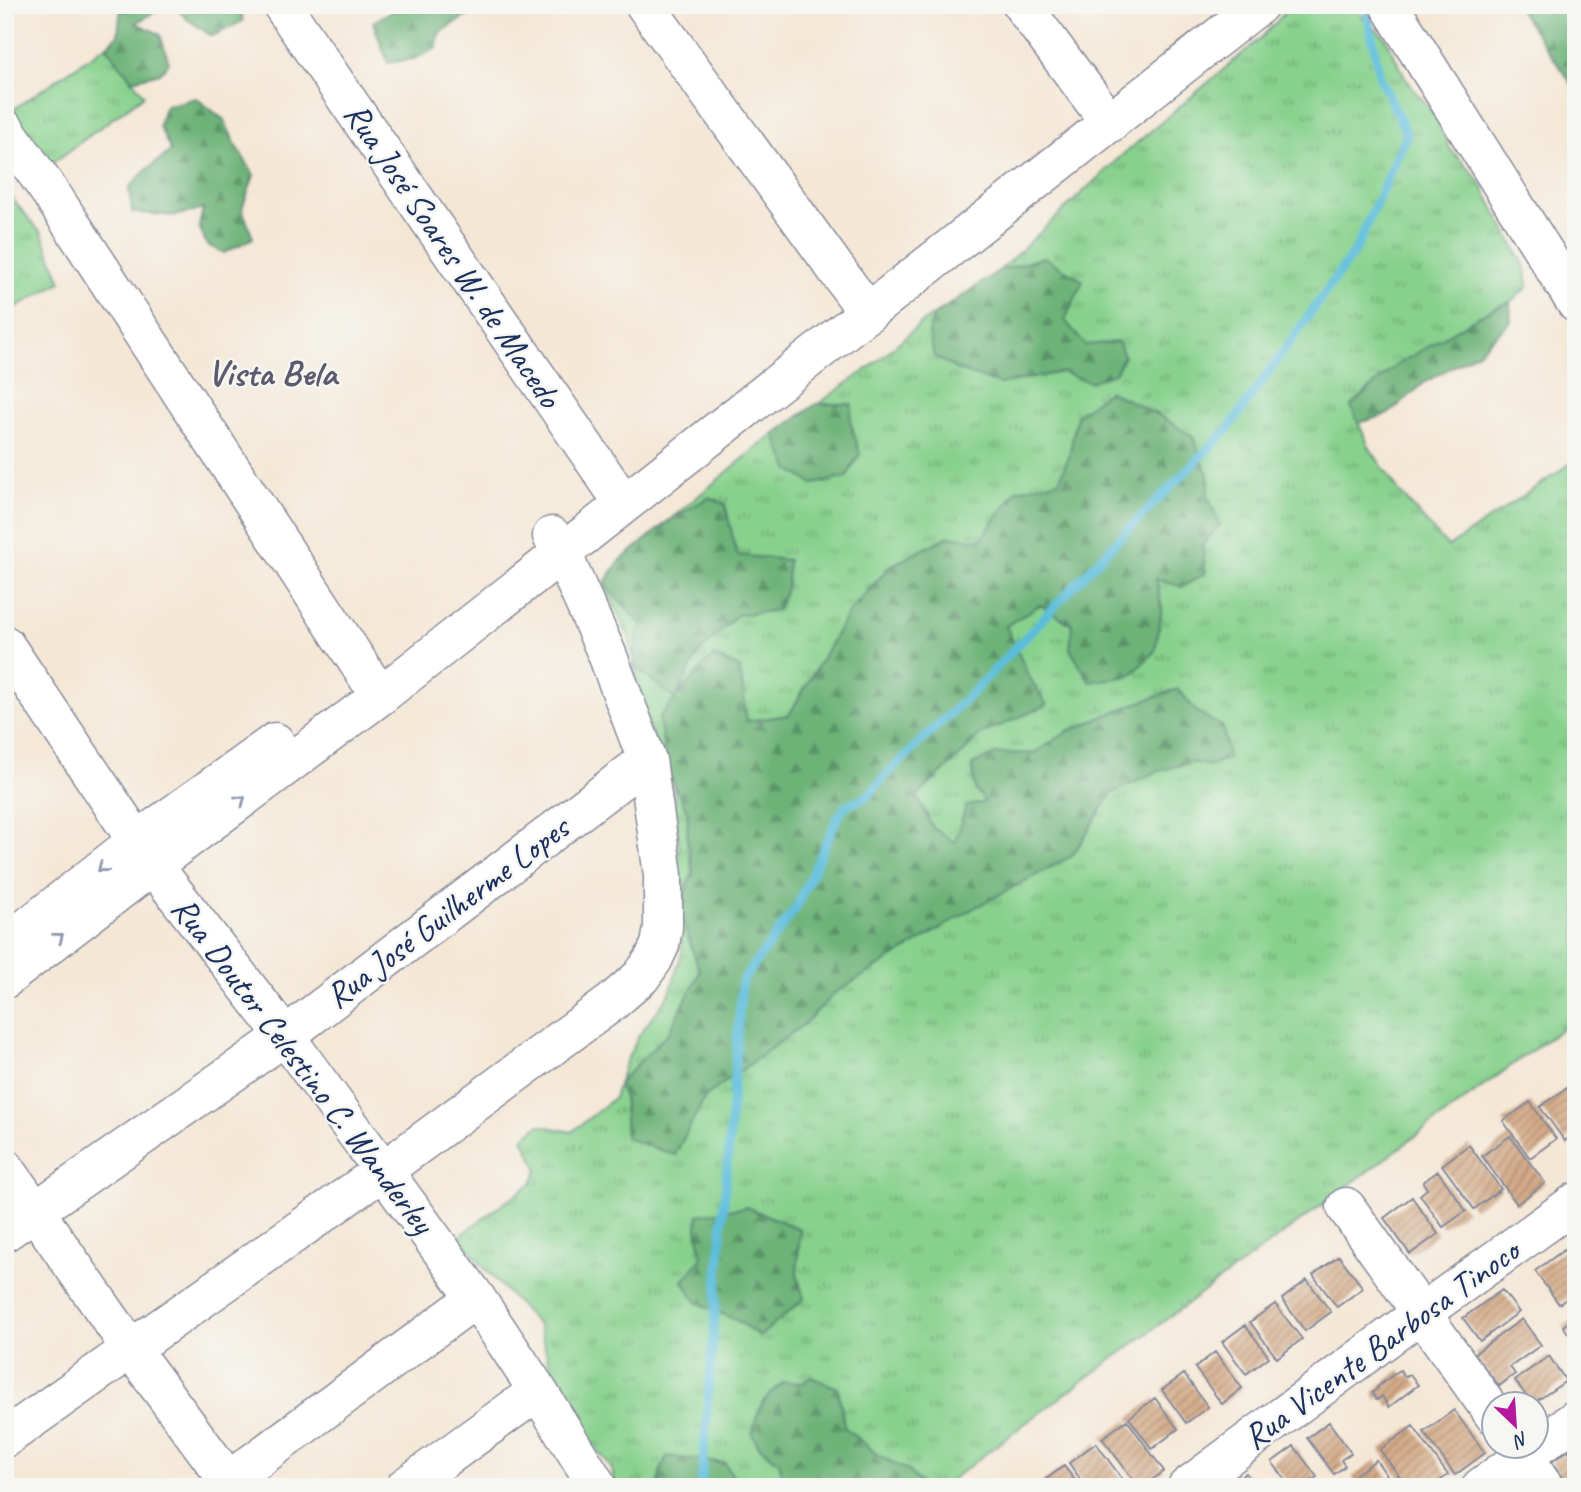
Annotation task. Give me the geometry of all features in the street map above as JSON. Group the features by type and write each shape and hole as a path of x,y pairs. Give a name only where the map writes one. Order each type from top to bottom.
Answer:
{"street":[{"name":"Rua José Soares W. de Macedo","path":"282,5 619,497"},
{"path":"645,5 863,306"},
{"path":"1022,5 1104,116"},
{"path":"1104,116 1225,5"},
{"path":"5,945 146,853 374,686 1104,116 1259,5"},
{"path":"1389,5 1576,303"},
{"path":"5,129 54,198 374,686"},
{"path":"5,1438 384,1170 611,1003 640,977 653,960 660,945 663,928 663,875 647,760 607,654 557,544"},
{"name":"Rua Doutor Celestino C. Wanderley","path":"5,645 146,853 285,1036 476,1298 598,1487"},
{"name":"Rua José Guilherme Lopes","path":"20,1222 285,1036 647,760"},
{"path":"5,979 146,853"},
{"path":"5,1168 20,1222 131,1349 227,1485 476,1298"},
{"name":"Rua Vicente Barbosa Tinoco","path":"1187,1487 1576,1202"},
{"path":"1346,1207 1480,1397"},
{"path":"405,1487 538,1391"},
{"path":"1480,1487 1528,1463 1576,1419"}],"green space":[{"path":"121,5 167,5 136,23 160,34 169,63 160,73 132,80 106,46 118,35"},
{"path":"173,5 240,5 243,21 212,36 187,19"},
{"path":"403,5 540,5 540,9 517,11 486,6 438,35 437,48 414,59 388,63 373,22"},
{"path":"1292,5 1353,5 1385,37 1406,79 1443,125 1449,148 1479,180 1526,269 1528,287 1510,302 1486,312 1351,406 1369,447 1400,493 1448,547 1576,460 1576,1018 942,1487 924,1487 907,1470 879,1456 844,1427 838,1388 759,1446 780,1463 782,1481 777,1487 739,1487 735,1481 660,1472 659,1487 611,1487 614,1484 612,1469 589,1439 554,1381 539,1326 457,1237 532,1183 538,1169 523,1138 539,1125 572,1132 614,1098 625,1064 638,1037 670,993 682,952 678,907 679,844 673,786 641,707 629,637 604,584 619,562 756,448 873,365 920,324 999,271 1119,158 1262,37"},
{"path":"1516,5 1576,5 1576,90"},
{"path":"106,46 144,95 47,167 5,115"},
{"path":"196,98 224,120 254,175 242,208 253,238 224,253 207,245 199,226 203,209 173,216 132,212 129,188 146,170 171,151 159,126 165,106"},
{"path":"5,189 42,234 61,282 5,313"},
{"path":"1044,257 1083,281 1065,320 1085,345 1118,342 1124,356 1116,372 1090,382 1062,372 999,384 956,369 934,356 929,334 933,316 999,271"},
{"path":"1510,302 1511,321 1478,352 1424,383 1388,414 1358,423 1351,406 1395,366 1486,312"},
{"path":"1109,391 1159,415 1193,437 1208,475 1208,497 1220,525 1202,545 1206,573 1182,587 1156,579 1162,609 1155,651 1130,676 1090,682 1070,649 1072,625 1040,605 1006,626 1028,675 1047,705 981,734 917,796 933,828 955,842 966,806 985,802 975,789 972,765 995,754 1034,753 1069,731 1178,689 1196,711 1223,727 1228,758 1210,766 1192,762 1158,771 1112,793 1072,856 974,908 835,993 804,1024 705,1097 675,1155 626,1138 624,1098 618,1084 669,1032 700,972 678,907 693,873 687,839 688,813 667,771 659,718 675,699 633,665 640,623 604,584 619,562 670,520 709,497 725,504 737,555 788,560 787,586 778,610 737,615 697,655 677,696 713,656 740,668 747,721 789,715 849,612 890,566 949,536 980,540 1017,490 1059,481 1069,457 1077,415"},
{"path":"816,404 852,404 850,421 860,454 846,478 813,484 789,469 775,434"},
{"path":"746,1207 800,1229 797,1274 804,1299 760,1336 736,1320 696,1302 683,1281 702,1258 697,1228 698,1215"},
{"path":"810,1377 838,1388 844,1427 879,1456 907,1470 924,1487 777,1487 782,1481 780,1463 759,1446 752,1433 754,1424 766,1398 784,1382 803,1383"},
{"path":"667,1456 725,1463 739,1487 659,1487 660,1472"}],"building":[{"path":"1567,1088 1576,1101 1576,1142 1571,1136 1565,1141 1540,1107"},
{"path":"1530,1102 1556,1139 1530,1158 1503,1121"},
{"path":"1510,1136 1545,1183 1517,1204 1482,1156"},
{"path":"1469,1145 1501,1189 1474,1209 1442,1165"},
{"path":"1438,1171 1466,1211 1443,1227 1420,1195 1427,1189 1423,1182"},
{"path":"1412,1197 1438,1234 1410,1254 1384,1218"},
{"path":"1564,1250 1576,1266 1576,1292 1559,1304 1535,1271"},
{"path":"1339,1256 1363,1288 1337,1307 1313,1275"},
{"path":"1307,1280 1331,1312 1305,1331 1282,1299"},
{"path":"1502,1290 1519,1312 1480,1341 1463,1318"},
{"path":"1275,1304 1302,1339 1277,1358 1250,1322"},
{"path":"1576,1317 1576,1344 1563,1326"},
{"path":"1522,1319 1541,1345 1510,1367 1515,1374 1499,1386 1474,1354"},
{"path":"1245,1325 1269,1357 1246,1374 1222,1342"},
{"path":"1215,1352 1242,1388 1222,1404 1195,1368"},
{"path":"1549,1356 1566,1381 1550,1392 1522,1390 1515,1380"},
{"path":"1400,1370 1405,1377 1410,1374 1418,1385 1389,1407 1382,1396 1377,1400 1372,1393"},
{"path":"1184,1374 1208,1407 1186,1423 1162,1390"},
{"path":"1155,1398 1178,1429 1152,1449 1129,1418"},
{"path":"1454,1410 1480,1446 1480,1457 1455,1475 1424,1432"},
{"path":"1127,1420 1164,1471 1143,1487 1139,1487 1102,1438"},
{"path":"1329,1422 1351,1453 1341,1460 1345,1466 1334,1474 1307,1438"},
{"path":"1413,1426 1448,1475 1431,1487 1407,1487 1380,1450"},
{"path":"1096,1443 1128,1487 1086,1487 1069,1463"},
{"path":"1294,1446 1317,1477 1306,1484 1308,1487 1291,1487 1272,1462"},
{"path":"1569,1450 1576,1460 1576,1487 1569,1487 1551,1462"},
{"path":"1376,1460 1395,1487 1359,1487 1352,1477"},
{"path":"1064,1466 1080,1487 1046,1487 1042,1482"},
{"path":"1246,1473 1256,1487 1230,1485"}],"waterway":[{"path":"701,1487 742,981 796,908 845,806 868,796 892,769 977,688 1229,428 1356,249 1407,134 1380,78 1366,5"}],"district":[{"name":"Vista Bela","path":"272,372"}]}
